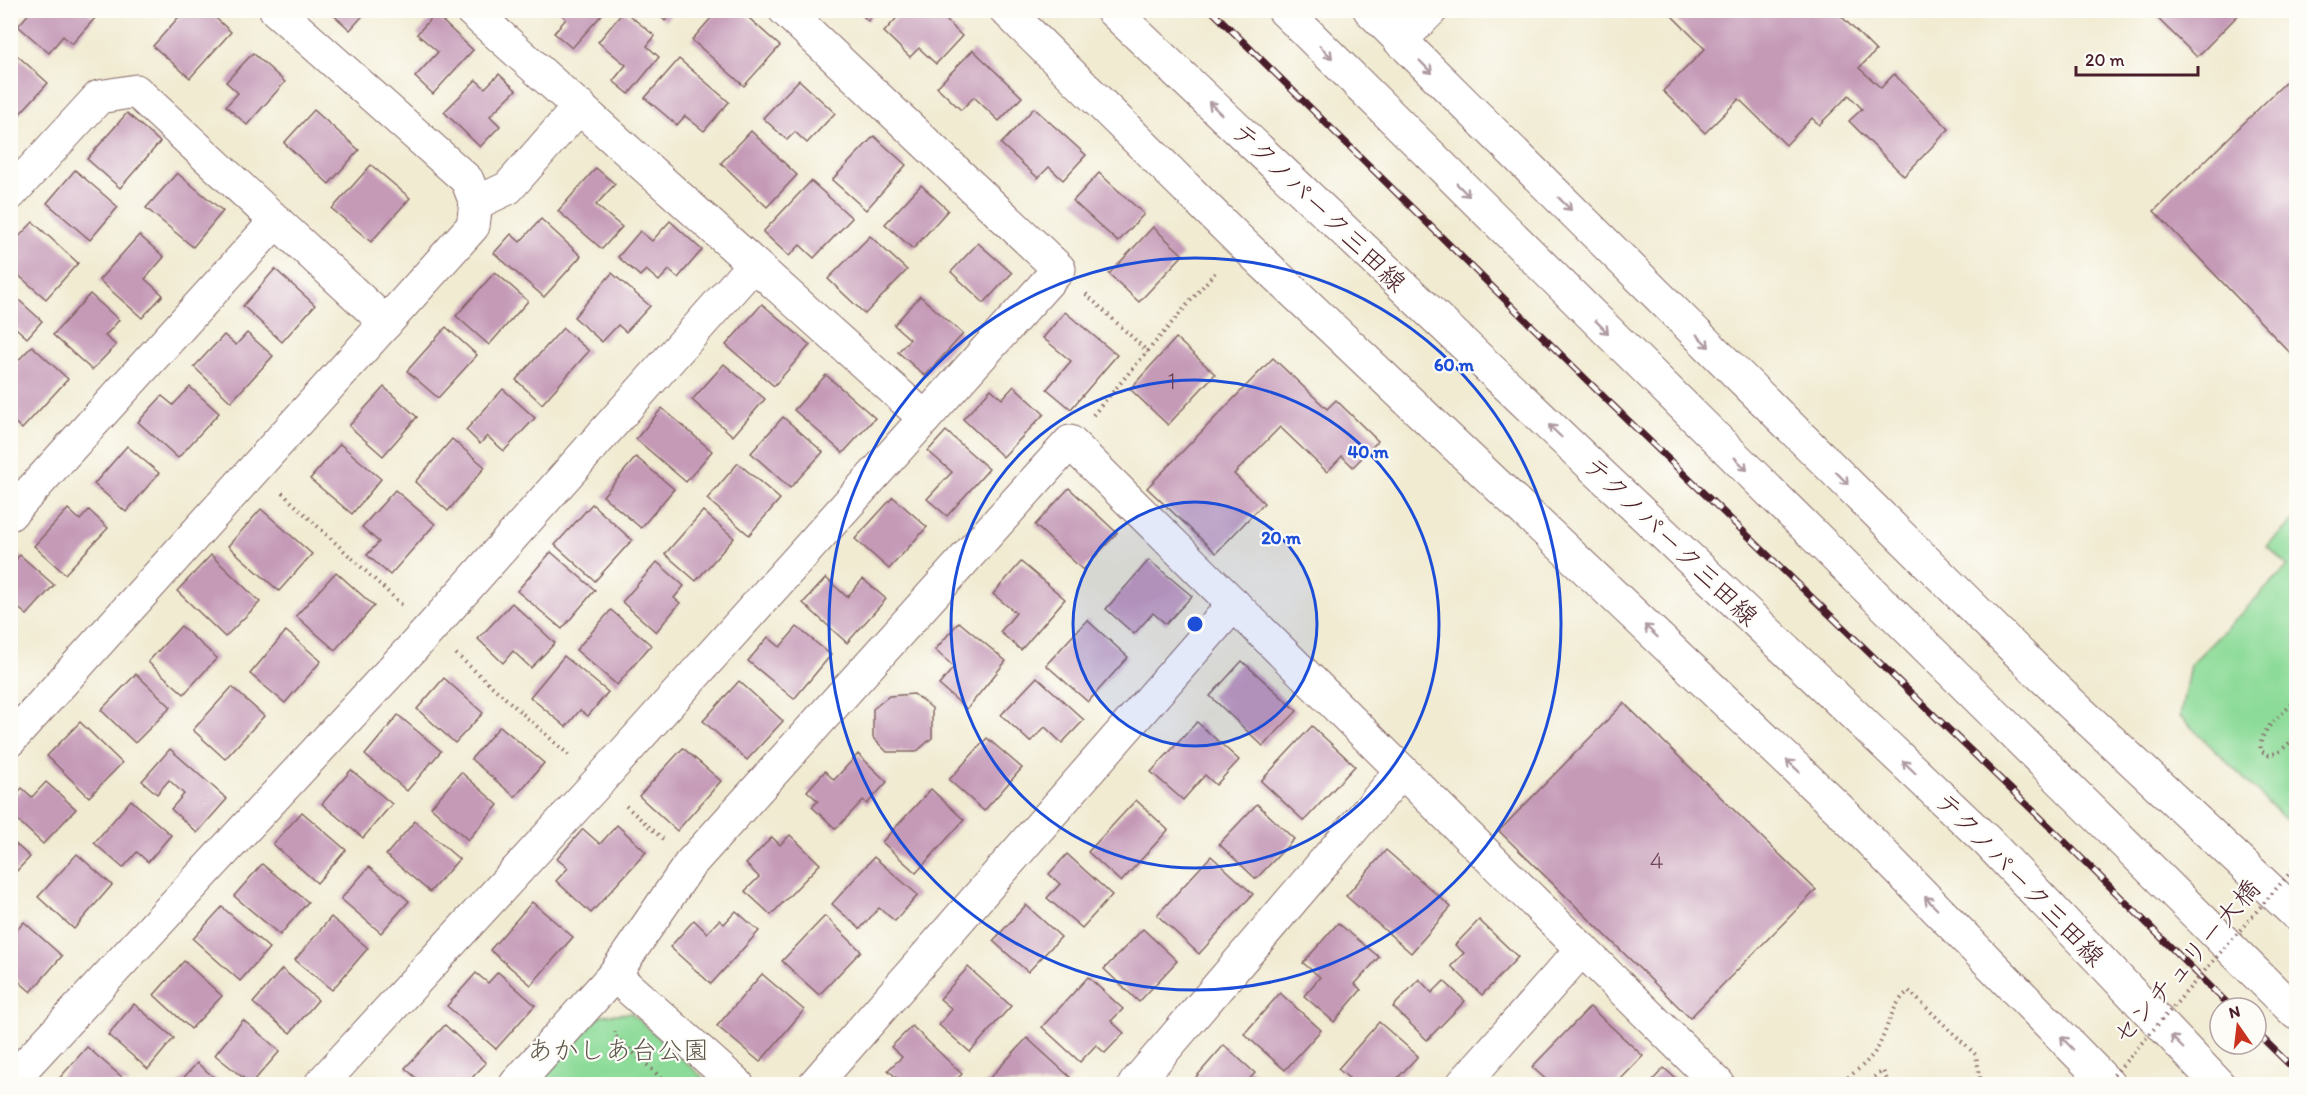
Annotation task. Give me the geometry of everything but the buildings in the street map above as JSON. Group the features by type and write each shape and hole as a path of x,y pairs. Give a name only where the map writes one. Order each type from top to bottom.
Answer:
{"street":[{"path":"10,740 473,226 476,203 467,180 276,10"},
{"path":"471,10 924,418"},
{"path":"321,1084 599,781 1059,269 785,10"},
{"path":"1006,10 1241,242 1839,809 2107,1084"},
{"name":"テクノパーク三田線","path":"1112,10 1987,841 2218,1084"},
{"path":"1284,10 2296,1013"},
{"path":"1370,10 2044,678 2296,914"},
{"path":"1401,41 1431,10"},
{"path":"10,194 99,97 136,91 386,323"},
{"path":"476,203 508,188 580,106"},
{"path":"10,513 276,221"},
{"path":"10,1082 429,630 753,265"},
{"path":"516,1084 614,975 690,864 1070,442 1718,1084"},
{"path":"815,1084 1234,604"},
{"path":"1135,1084 1402,771"},
{"path":"1463,1084 1582,949"},
{"path":"614,975 737,1084"}],"path":[{"path":"1070,442 1241,242"},
{"path":"1059,269 1148,352"},
{"path":"255,468 429,630 672,847"},
{"path":"2296,700 2264,733 2259,741 2260,751 2269,755 2279,752 2296,737"},
{"name":"センチュリー大橋","path":"2107,1084 2296,866"},
{"path":"1838,1084 1856,1071 1876,1050 1899,998 1909,991 1976,1055 1981,1084"},
{"path":"1864,1084 1883,1071 1889,1084"}],"green space":[{"path":"2296,518 2296,830 2180,716 2190,665 2288,566 2267,546"},
{"name":"あかしあ台公園","path":"631,1013 710,1084 539,1084 601,1015"}],"railway":[{"path":"1211,10 1607,400 2051,828 2220,996"},
{"path":"2268,1044 2296,1071"}]}
